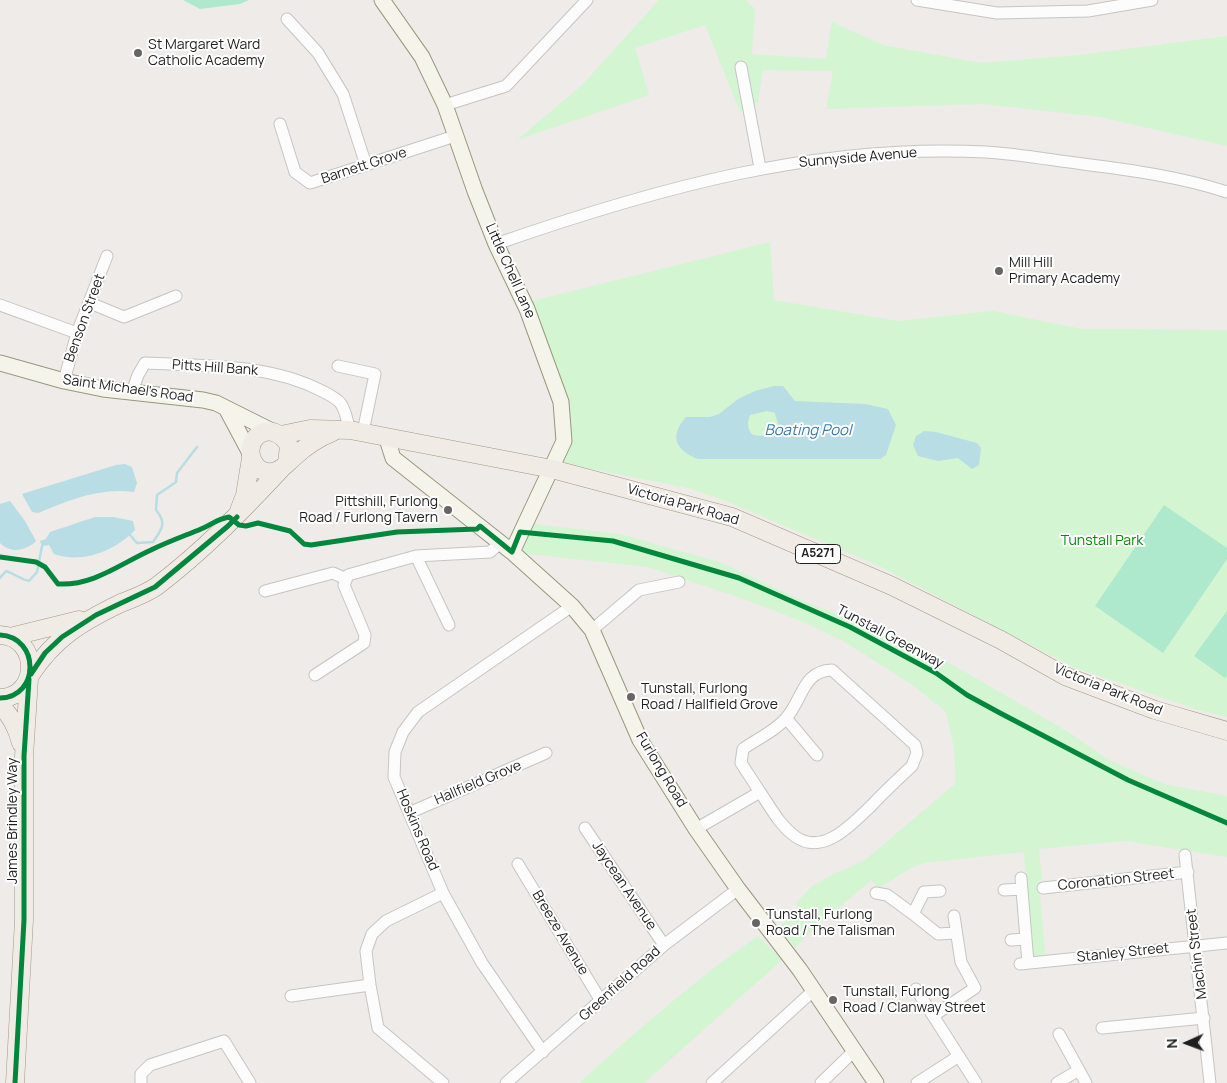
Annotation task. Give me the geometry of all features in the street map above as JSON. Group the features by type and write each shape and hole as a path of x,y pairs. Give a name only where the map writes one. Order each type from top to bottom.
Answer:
{"main road":[{"name":"Victoria Park Road","path":"278,434 310,429 351,430 387,439 552,469 732,517 892,586 1001,640 1065,676 1155,710 1227,732"},
{"path":"0,698 13,696 23,688 45,652 56,642 96,615 155,587 228,526 285,465 319,437 351,430"},
{"path":"237,517 245,495 251,446 257,436 263,433 278,434 289,446 285,465"},
{"path":"251,455 254,464 264,471 271,472 285,465"},
{"path":"3,635 96,615"},
{"path":"3,635 24,646 30,655 30,677"},
{"name":"James Brindley Way","path":"15,1083 24,920 24,756 30,677"},
{"name":"James Brindley Way","path":"0,704 17,728 24,756"}],"street":[{"name":"Little Chell Lane","path":"382,0 422,56 445,104 455,136 496,244 527,310 561,402 564,441 552,469 506,547"},
{"path":"445,104 506,86 587,0"},
{"path":"917,0 981,5 997,13 1088,11 1152,0"},
{"path":"287,19 318,53 343,94 366,165"},
{"path":"741,67 760,168"},
{"name":"Barnett Grove","path":"280,124 295,172 310,183 455,136"},
{"name":"Sunnyside Avenue","path":"496,244 627,200 760,168 890,153 983,152 1146,172 1227,192"},
{"name":"Benson Street","path":"64,381 77,333 108,256"},
{"path":"90,304 124,316 176,296"},
{"path":"0,305 77,333"},
{"name":"Saint Michael's Road","path":"0,362 64,381 216,403 278,434"},
{"name":"Pitts Hill Bank","path":"132,392 138,375 145,364 234,367 268,372 307,384 329,395 341,404 351,430"},
{"path":"338,366 376,374 351,430"},
{"path":"227,410 251,455"},
{"name":"Furlong Road","path":"387,439 393,458 506,547 572,606 592,630 640,740 696,829 738,889 814,990 876,1083"},
{"path":"315,675 364,643 365,635 344,585 348,574 416,556 490,552 506,547"},
{"path":"416,556 449,625"},
{"path":"265,591 333,573 346,579"},
{"path":"592,630 639,590 678,582"},
{"name":"Hoskins Road","path":"543,1052 482,963 443,893 394,777 396,752 403,732 418,712 572,606"},
{"path":"822,670 832,670 915,745 916,759 853,824 836,836 818,843 807,842 797,838 781,824 760,792 741,763 743,749 786,718 812,675 822,670"},
{"path":"786,718 817,755"},
{"name":"Hallfield Grove","path":"409,813 546,753"},
{"path":"696,829 760,792"},
{"name":"Jaycean Avenue","path":"585,828 664,945"},
{"name":"Machin Street","path":"1186,856 1210,1083"},
{"name":"Breeze Avenue","path":"518,864 601,1001"},
{"name":"Coronation Street","path":"1044,888 1188,872"},
{"path":"1004,890 1022,883 1026,939 1011,940"},
{"name":"Greenfield Road","path":"506,1083 664,945 738,889"},
{"path":"913,914 924,892 940,891"},
{"path":"443,893 386,921 372,934 366,951 378,1028 443,1083"},
{"path":"876,893 887,894 938,934 956,933"},
{"path":"933,1016 975,988 960,962 954,916"},
{"name":"Stanley Street","path":"1026,939 1024,964 1227,943"},
{"path":"291,996 370,985"},
{"path":"916,989 976,1083"},
{"path":"712,1083 814,990"},
{"path":"1102,1028 1204,1018"},
{"path":"1059,1034 1086,1083"},
{"path":"141,1083 141,1074 150,1065 224,1041 250,1083"},
{"path":"821,1083 854,1051"},
{"path":"917,1083 959,1056"},
{"path":"1057,1083 1078,1068"}],"green space":[{"path":"183,0 249,0 240,4 200,9"},
{"path":"659,0 746,0 755,9 752,54 826,59 832,22 883,45 981,63 1080,55 1227,36 1227,146 1100,117 983,104 826,109 833,71 763,70 758,102 740,112 705,25 635,48 649,95 517,140 582,85"},
{"name":"Tunstall Park","path":"770,242 774,300 898,321 993,311 1082,329 1227,330 1227,717 1198,710 1073,667 877,565 721,499 688,488 586,468 562,466 566,399 538,314 529,315 524,303"},
{"path":"1164,505 1227,548 1227,559 1163,653 1095,606"},
{"path":"525,523 620,534 719,562 808,603 911,641 1073,735 1104,757 1164,784 1227,796 1227,857 1125,841 1039,849 1042,880 1039,881 1045,954 1033,956 1024,852 924,863 909,869 878,889 872,880 813,929 795,948 780,925 798,911 796,903 811,887 865,860 956,783 954,748 946,712 914,686 845,642 806,623 744,599 648,567 528,554 516,555"},
{"path":"1227,611 1227,676 1225,678 1194,656"},
{"path":"758,936 782,960 644,1083 579,1083 689,988"}],"water":[{"name":"Boating Pool","path":"774,386 783,386 795,401 865,404 888,409 896,425 886,455 880,459 698,459 680,447 677,442 677,430 686,417 710,417 719,414 738,399 755,391","holes":["767,411 775,413 778,424 774,431 761,436 753,435 748,426 750,415"]},
{"path":"924,431 936,432 977,443 981,448 979,465 972,469 958,458 938,461 918,456 913,445 916,436"},
{"path":"125,464 132,467 137,483 134,492 109,491 97,493 73,499 38,513 32,512 22,494 116,465"},
{"path":"10,501 25,521 36,541 23,549 9,549 0,543 0,504"},
{"path":"95,517 113,517 133,521 135,530 118,544 98,554 87,556 65,557 54,554 49,545 42,546 40,541 46,539 50,532"}],"waterway":[{"path":"130,535 137,543 153,542 162,526 161,519 156,510 157,495 176,482 177,473 197,447"},
{"path":"0,578 6,571 29,581 37,572 42,546"}],"cycle path":[{"name":"Tunstall Greenway","path":"0,557 36,562 45,567 58,584 83,582 106,573 157,547 229,517 239,525 246,526 258,523 290,531 304,544 311,545 397,532 477,529 480,526 512,552 520,532 613,541 739,578 850,627 936,673 967,695 1128,780 1227,823"},
{"path":"31,674 45,653 62,637 96,615 155,587 237,517"},
{"path":"0,635 13,638 22,646 28,656 30,667 28,678 22,688 13,695 0,698"},
{"path":"15,1083 24,920 24,756 29,679"}],"place":[{"name":"St Margaret Ward Catholic Academy","path":"138,53"},
{"name":"Mill Hill Primary Academy","path":"999,271"},
{"name":"Pittshill, Furlong Road / Furlong Tavern","path":"448,510"},
{"name":"Tunstall, Furlong Road / Hallfield Grove","path":"631,697"},
{"name":"Tunstall, Furlong Road / The Talisman","path":"756,923"},
{"name":"Tunstall, Furlong Road / Clanway Street","path":"833,1000"}]}
